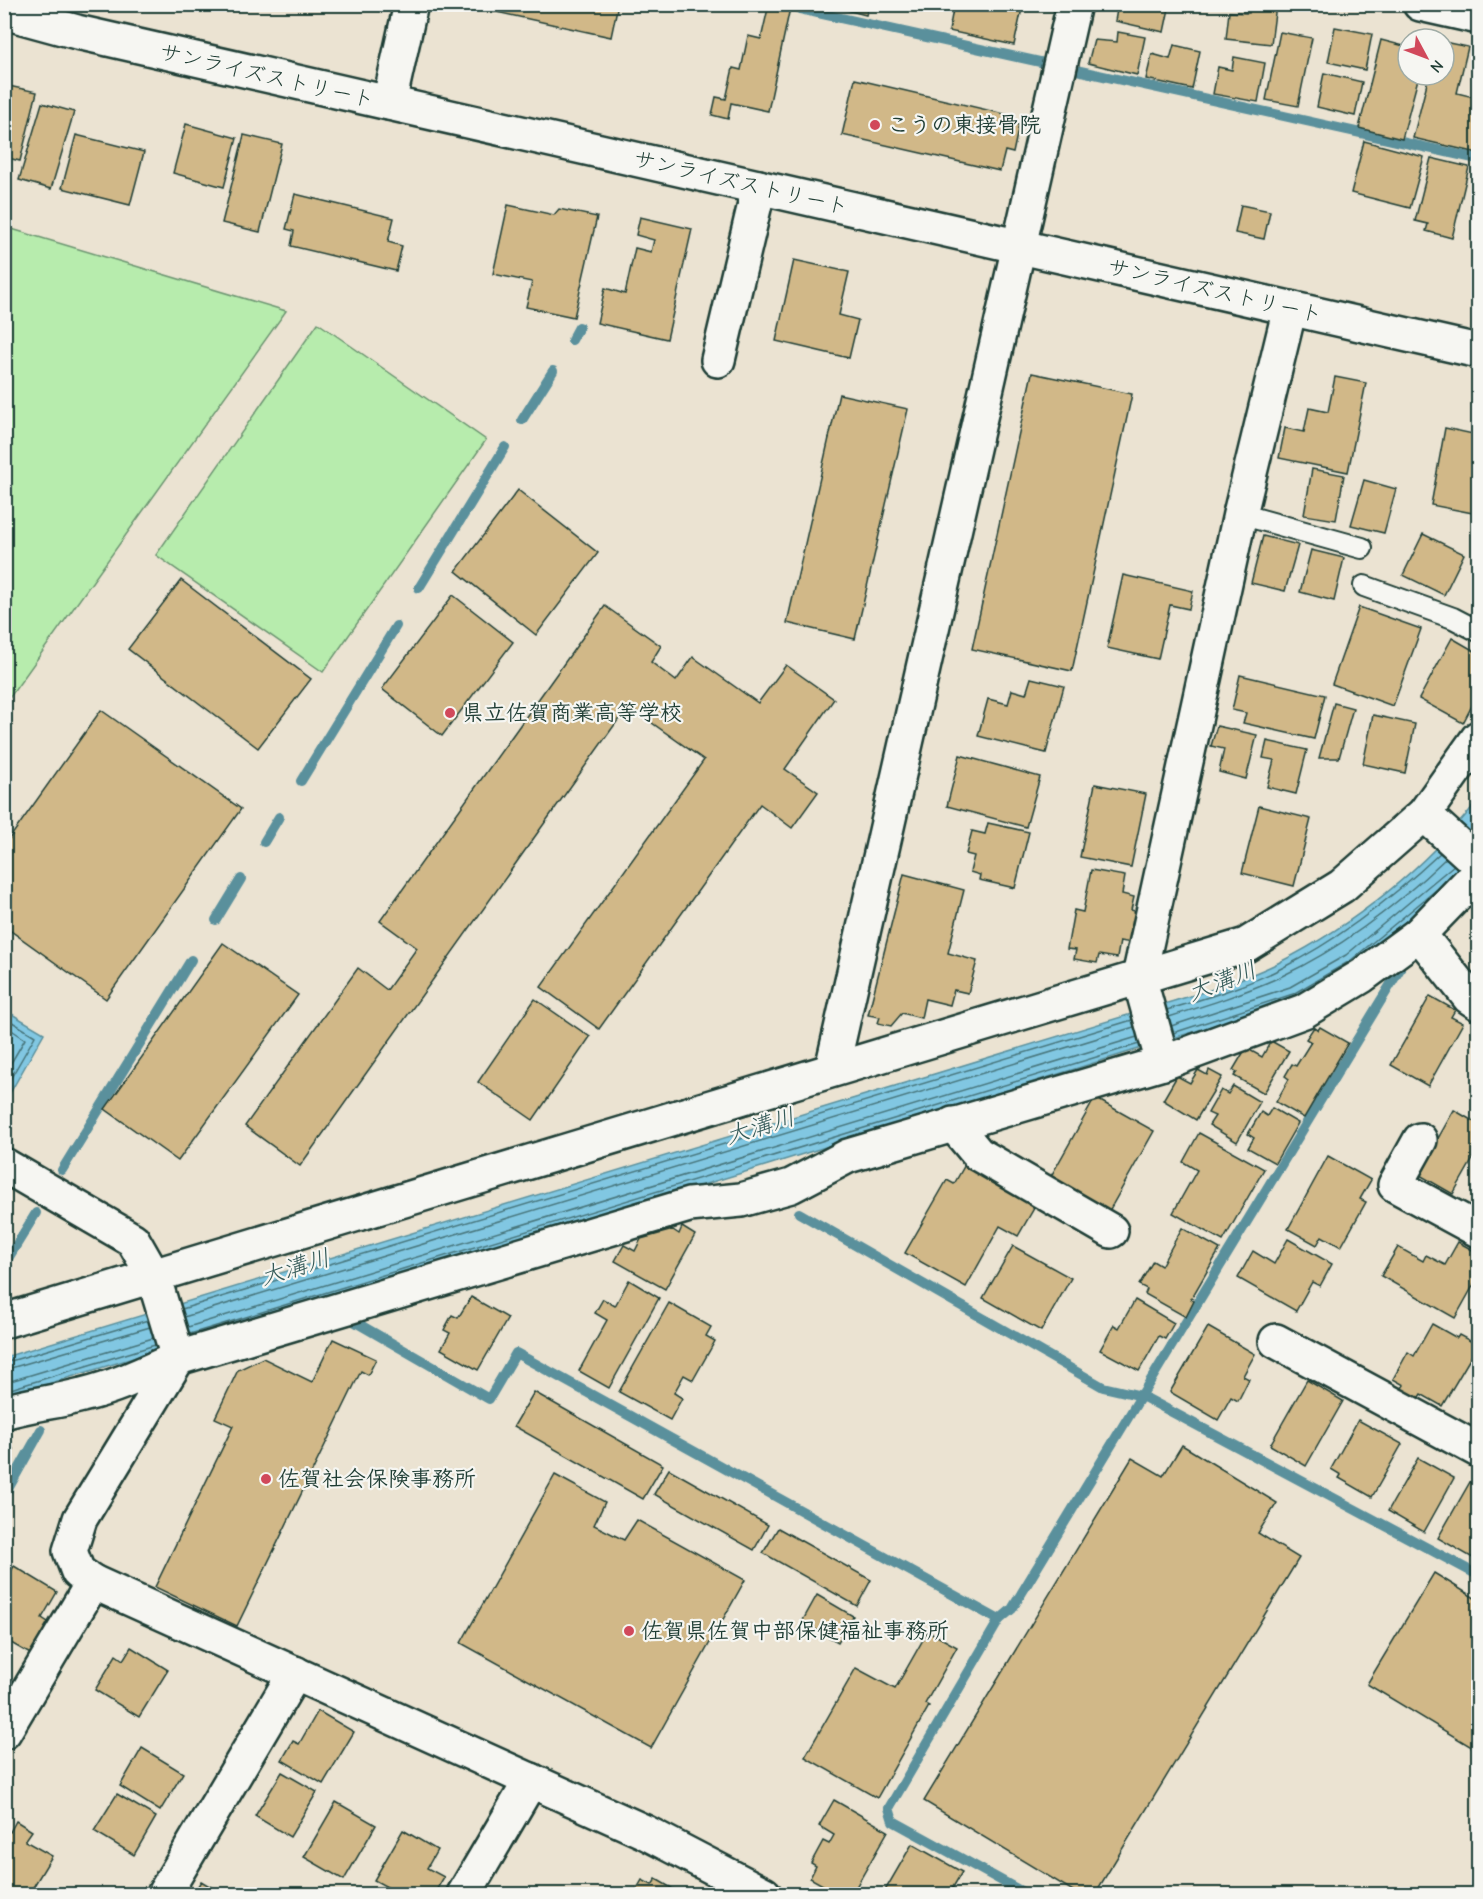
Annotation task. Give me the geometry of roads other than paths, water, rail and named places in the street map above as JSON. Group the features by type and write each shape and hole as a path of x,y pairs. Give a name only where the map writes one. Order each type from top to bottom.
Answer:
{"street":[{"path":"389,103 411,4"},
{"path":"832,1069 1074,4"},
{"path":"1420,4 1479,17"},
{"name":"サンライズストリート","path":"4,12 77,32 1479,351"},
{"path":"718,360 759,187"},
{"path":"1163,1063 1142,988 1240,514 1290,308"},
{"path":"4,1321 157,1287 832,1069 1142,988 1246,945 1342,886 1432,821 1479,738"},
{"path":"1432,821 1479,863"},
{"path":"4,1412 28,1404 81,1396 118,1385 178,1358 689,1205 741,1200 791,1186 848,1156 1163,1063 1304,1011 1362,976 1419,934 1479,873"},
{"path":"1419,934 1469,998 1479,1003"},
{"path":"953,1124 978,1154 1111,1231"},
{"path":"1420,1140 1395,1185 1479,1230"},
{"path":"4,1165 133,1239 157,1287 178,1358 80,1519 70,1551 78,1572 93,1582 645,1832 764,1894"},
{"path":"1276,1341 1479,1450"},
{"path":"4,1732 93,1582"},
{"path":"164,1894 295,1673"},
{"path":"464,1894 531,1780"}],"lane":[{"path":"1240,514 1362,548"},
{"path":"1364,585 1453,618 1479,631"}],"water":[{"path":"1478,800 1478,857 1410,921 1353,966 1295,1000 768,1165 5,1397 5,1357 1210,990 1253,974 1278,963 1334,931 1387,892 1436,848"},
{"path":"5,1010 44,1033 5,1102"}],"waterway":[{"path":"800,9 1478,159"},
{"path":"572,340 579,327"},
{"path":"522,420 553,371"},
{"path":"419,588 505,447"},
{"path":"301,781 396,626"},
{"path":"264,842 279,817"},
{"path":"216,920 241,879"},
{"path":"62,1170 191,960"},
{"path":"999,1620 1012,1609 1400,969"},
{"path":"4,1265 36,1213"},
{"path":"799,1213 1103,1387 1142,1396 1478,1575"},
{"path":"343,1315 489,1399 516,1353 999,1620 889,1808 893,1821 1026,1894"},
{"path":"4,1496 41,1430"}],"place":[{"name":"こうの東接骨院","path":"875,125"},
{"name":"県立佐賀商業高等学校","path":"450,713"},
{"name":"佐賀社会保険事務所","path":"266,1479"},
{"name":"佐賀県佐賀中部保健福祉事務所","path":"629,1631"}],"water label":[{"name":"大溝川","path":"1222,981"},
{"name":"大溝川","path":"760,1126"},
{"name":"大溝川","path":"295,1267"}]}
